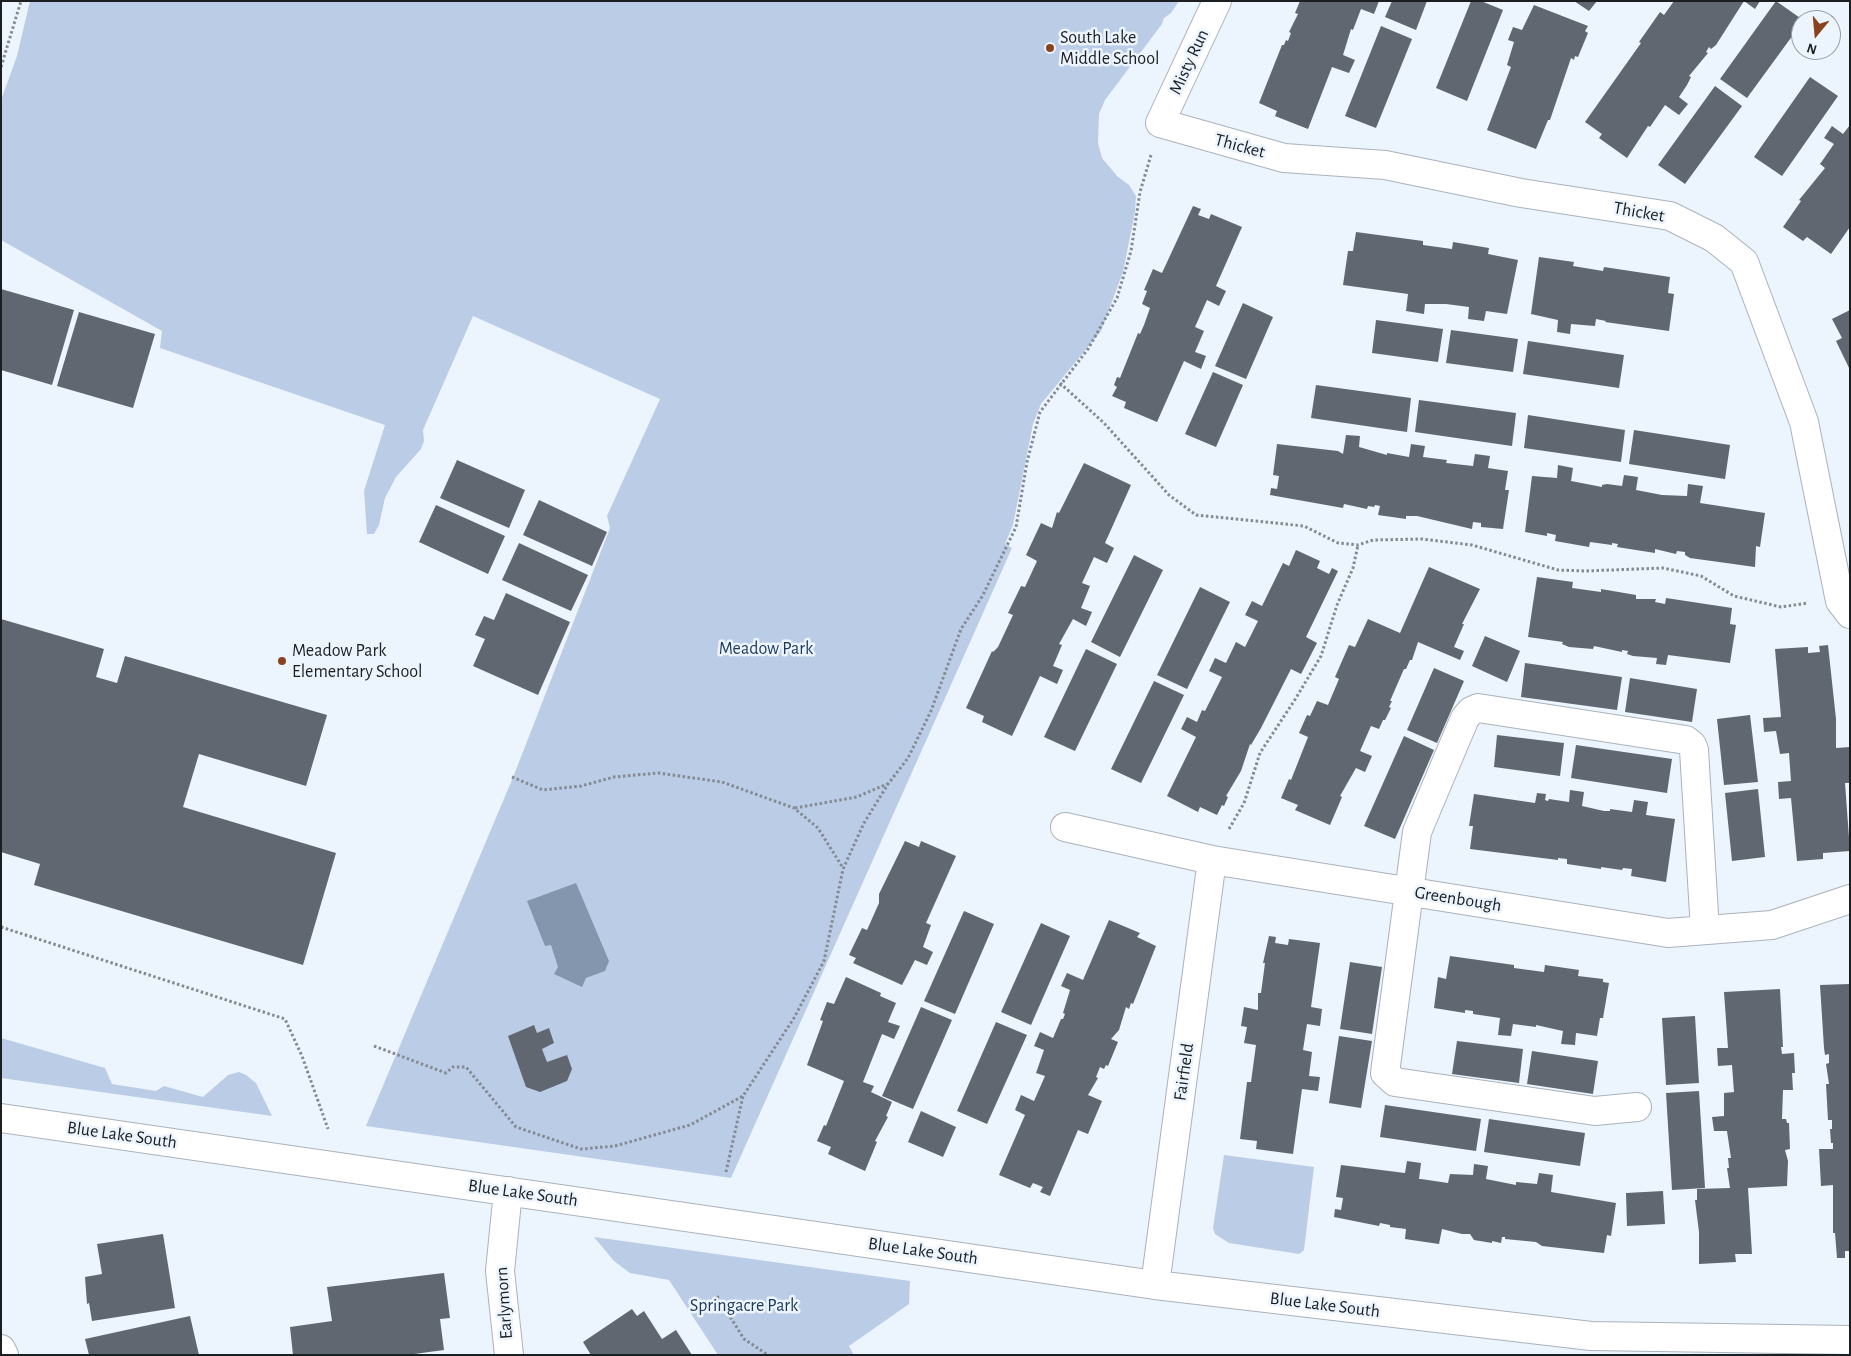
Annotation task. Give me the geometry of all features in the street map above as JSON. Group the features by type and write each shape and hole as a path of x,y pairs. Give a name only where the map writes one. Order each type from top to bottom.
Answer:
{"street":[{"name":"Misty Run","path":"1160,123 1217,1"},
{"name":"Thicket","path":"1160,123 1284,158 1385,165 1521,193 1670,216 1714,238 1744,262 1804,422 1845,607"},
{"path":"1637,1107 1595,1111 1395,1082 1388,1078 1385,1073 1417,832 1471,710 1478,708 1686,740 1692,745 1694,750 1705,930"},
{"name":"Greenbough","path":"1065,827 1212,860 1668,933 1772,925 1850,899"},
{"name":"Fairfield","path":"1155,1285 1212,860"},
{"name":"Blue Lake South","path":"1,1118 1155,1285 1590,1336 1837,1345"},
{"name":"Earlymorn","path":"508,1191 500,1271 508,1355"},
{"path":"1,1348 4,1355"}],"path":[{"path":"1,67 21,1"},
{"path":"726,1172 743,1096 794,1018 824,961 843,869 864,823 888,784 908,758 931,710 961,629 983,595 1016,527 1027,462 1040,412 1060,383 1088,349 1117,298 1131,251 1142,184 1160,123"},
{"path":"1060,383 1104,422 1169,495 1196,515 1304,526 1338,544 1358,545 1373,540 1422,539 1472,545 1558,570 1585,571 1663,568 1701,576 1734,596 1781,607 1823,601 1845,607"},
{"path":"1212,860 1244,802 1260,753 1321,656 1337,605 1353,568 1358,545"},
{"path":"512,777 543,790 581,786 614,777 658,773 686,775 722,782 794,808 818,828 843,869"},
{"path":"794,808 857,797 888,784"},
{"path":"1,927 285,1019 302,1056 328,1129"},
{"path":"374,1046 446,1073 453,1067 466,1067 516,1127 581,1149 615,1146 690,1125 743,1096"},
{"path":"717,1296 744,1338 768,1355"}],"green space":[{"name":"Meadow Park","path":"30,1 1179,1 1171,13 1164,18 1162,24 1105,100 1099,114 1098,143 1102,158 1118,177 1129,185 1136,196 1135,212 1123,272 1101,331 1041,404 1033,424 1013,525 1005,544 1012,548 731,1178 366,1126 514,775 610,528 607,516 660,399 473,316 423,430 424,441 421,449 396,477 385,498 379,525 374,534 367,534 364,491 385,425 160,348 162,331 1,240 1,100 17,56"},
{"path":"1,1038 105,1068 112,1084 156,1091 164,1086 203,1097 228,1075 239,1072 256,1083 272,1116 1,1078"},
{"path":"1224,1155 1314,1167 1304,1250 1299,1254 1229,1243 1215,1234 1213,1228"},
{"name":"Springacre Park","path":"594,1237 910,1281 909,1304 849,1346 854,1355 718,1355 669,1280 630,1273 614,1261"}],"shaded area":[{"path":"576,883 609,961 605,971 586,978 582,987 554,974 558,967 551,945 545,946 527,901"}],"building":[{"path":"1300,1 1379,1 1374,14 1361,9 1353,30 1351,29 1343,55 1355,60 1349,73 1332,67 1308,129 1275,116 1277,111 1259,103 1282,45 1284,45 1286,40 1288,41 1291,33 1289,32 1298,14 1295,13"},
{"path":"1392,1 1427,1 1416,30 1385,17"},
{"path":"1471,1 1481,1 1503,10 1467,101 1436,88"},
{"path":"1574,1 1597,1 1589,11"},
{"path":"1674,1 1744,1 1716,45 1711,49 1709,47 1706,52 1708,53 1689,76 1691,77 1679,97 1688,104 1679,115 1665,105 1650,127 1648,126 1627,158 1599,138 1602,134 1585,122 1641,43 1639,42 1660,12 1664,15"},
{"path":"1744,1 1760,1 1755,9"},
{"path":"1776,1 1791,12 1791,38 1747,98 1720,79"},
{"path":"1534,5 1588,26 1585,31 1588,33 1578,57 1575,56 1574,60 1571,58 1550,120 1548,120 1536,149 1487,130 1511,67 1507,65 1514,42 1508,40 1513,27 1522,30"},
{"path":"1381,26 1412,39 1376,128 1345,116"},
{"path":"1810,77 1838,96 1782,176 1754,157"},
{"path":"1715,86 1742,106 1685,184 1658,165"},
{"path":"1850,125 1850,227 1831,254 1807,237 1803,241 1783,227 1801,201 1799,200 1825,168 1820,164 1834,144 1824,138 1832,126 1843,134"},
{"path":"1193,206 1201,209 1198,215 1209,219 1211,214 1242,227 1216,286 1226,291 1219,306 1207,300 1195,327 1204,331 1195,352 1206,356 1201,369 1184,361 1157,422 1124,408 1126,402 1112,396 1117,387 1114,385 1117,377 1120,378 1150,308 1142,304 1147,291 1144,290 1153,269 1162,273"},
{"path":"1356,232 1423,241 1423,245 1452,249 1453,242 1489,248 1488,254 1518,260 1507,314 1486,311 1484,321 1468,319 1469,307 1446,304 1425,304 1424,314 1406,311 1408,294 1343,285 1348,251 1353,251"},
{"path":"1539,257 1574,262 1573,266 1603,271 1604,267 1670,277 1668,293 1674,294 1669,331 1605,322 1596,319 1595,326 1571,324 1570,334 1557,332 1558,320 1531,314"},
{"path":"1,289 74,310 52,385 1,370"},
{"path":"1243,303 1273,317 1246,379 1215,366"},
{"path":"1850,310 1850,370 1836,341 1842,338 1832,319"},
{"path":"79,312 155,334 133,408 57,386"},
{"path":"1376,320 1443,329 1438,362 1372,353"},
{"path":"1451,330 1518,339 1513,372 1446,363"},
{"path":"1528,341 1624,355 1619,388 1523,374"},
{"path":"1213,372 1243,385 1216,447 1185,434"},
{"path":"1316,385 1411,398 1407,432 1311,418"},
{"path":"1419,400 1516,413 1512,446 1415,432"},
{"path":"1528,415 1625,430 1621,462 1524,448"},
{"path":"1634,430 1730,445 1725,479 1629,464"},
{"path":"1346,435 1360,436 1359,447 1387,455 1387,453 1409,457 1411,444 1425,446 1423,457 1447,460 1446,463 1473,466 1475,454 1490,456 1488,468 1508,471 1505,490 1509,490 1503,529 1481,527 1481,523 1473,522 1472,529 1417,516 1406,516 1406,519 1378,515 1380,506 1375,505 1374,507 1368,506 1367,509 1344,504 1343,508 1270,495 1271,488 1277,489 1279,476 1273,475 1277,444 1338,451 1343,454"},
{"path":"457,460 525,490 509,528 440,498"},
{"path":"1084,463 1131,485 1105,543 1114,548 1107,563 1094,557 1082,583 1090,586 1081,608 1092,612 1086,626 1073,619 1059,644 1062,645 1053,666 1063,670 1057,684 1040,676 1012,736 982,722 984,716 966,708 992,651 998,647 1013,615 1008,613 1021,586 1025,587 1037,561 1026,555 1041,523 1052,528 1057,512 1059,513"},
{"path":"1558,465 1573,468 1571,481 1602,487 1602,485 1607,484 1622,486 1624,475 1638,477 1636,490 1662,495 1687,496 1688,484 1703,486 1700,503 1765,513 1760,547 1756,546 1755,567 1690,558 1685,555 1685,552 1677,551 1676,554 1655,549 1655,553 1617,547 1618,544 1612,543 1612,545 1590,542 1589,547 1555,541 1556,535 1547,533 1547,536 1525,532 1532,476 1557,478"},
{"path":"539,500 607,532 592,566 523,535"},
{"path":"436,505 505,536 488,574 419,542"},
{"path":"519,543 588,575 571,611 502,580"},
{"path":"1296,550 1320,561 1317,568 1329,574 1332,568 1338,571 1306,637 1317,643 1301,674 1291,669 1261,728 1250,744 1241,771 1226,796 1228,797 1224,806 1222,805 1217,815 1200,807 1198,812 1167,796 1196,737 1181,729 1187,717 1197,722 1202,710 1205,711 1222,677 1209,671 1215,658 1226,663 1236,642 1245,647 1258,621 1245,615 1252,601 1262,606 1283,563 1289,566"},
{"path":"1134,555 1163,570 1120,657 1091,642"},
{"path":"1429,567 1480,589 1462,624 1464,624 1454,647 1464,651 1460,660 1418,642 1412,660 1404,669 1390,701 1392,701 1389,707 1391,708 1385,720 1383,720 1379,729 1371,726 1360,751 1372,756 1365,772 1356,768 1340,796 1342,797 1330,825 1295,810 1298,805 1281,798 1289,779 1291,780 1308,737 1299,733 1307,715 1310,716 1317,701 1328,705 1339,679 1335,677 1349,645 1355,647 1368,619 1400,633"},
{"path":"1537,577 1573,582 1572,588 1601,592 1601,589 1636,595 1636,599 1656,599 1655,602 1665,604 1666,598 1732,608 1730,624 1736,625 1730,663 1668,655 1666,665 1656,664 1657,658 1633,656 1627,654 1628,651 1622,650 1622,652 1594,646 1593,649 1569,647 1562,644 1563,642 1528,637"},
{"path":"1200,587 1230,602 1187,689 1157,675"},
{"path":"506,593 570,622 538,695 473,666 485,639 475,635 484,616 494,620"},
{"path":"1,619 104,649 96,677 117,683 125,656 327,715 306,786 199,754 183,807 336,853 303,965 34,885 40,864 1,852"},
{"path":"1485,636 1520,651 1507,682 1472,666"},
{"path":"1828,645 1836,719 1836,748 1850,747 1850,783 1845,783 1850,851 1823,853 1823,859 1797,861 1791,798 1779,799 1778,782 1791,781 1789,753 1780,754 1776,731 1764,732 1763,718 1781,717 1775,649 1808,647 1808,653 1820,652 1819,646"},
{"path":"1086,649 1117,664 1075,751 1044,737"},
{"path":"1525,663 1622,677 1617,710 1521,697"},
{"path":"1434,668 1464,681 1437,743 1407,730"},
{"path":"1630,678 1697,689 1692,722 1625,712"},
{"path":"1154,681 1184,695 1141,783 1111,769"},
{"path":"1750,715 1758,782 1724,785 1717,719"},
{"path":"1497,735 1564,743 1560,776 1494,767"},
{"path":"1404,736 1434,750 1395,839 1364,826"},
{"path":"1576,745 1672,759 1667,793 1571,778"},
{"path":"1758,789 1765,857 1732,861 1725,793"},
{"path":"1570,790 1584,792 1582,806 1604,811 1610,811 1610,809 1632,812 1634,800 1648,802 1646,815 1675,819 1666,882 1631,876 1632,869 1623,868 1622,870 1601,867 1601,869 1567,864 1567,859 1558,858 1558,860 1470,849 1473,826 1469,826 1474,794 1535,803 1537,793 1546,794 1545,800 1548,801 1549,799 1569,802"},
{"path":"905,841 919,847 921,841 956,856 926,923 931,925 923,947 933,952 927,965 915,960 902,985 853,963 856,958 849,955 862,928 867,930 879,903 879,894"},
{"path":"964,911 994,924 955,1014 924,1001"},
{"path":"1109,920 1140,933 1137,937 1156,946 1133,1004 1131,1003 1129,1009 1126,1007 1119,1030 1111,1039 1118,1042 1108,1066 1106,1065 1104,1069 1100,1067 1096,1077 1098,1078 1088,1095 1102,1101 1088,1134 1078,1130 1050,1196 1040,1192 1043,1187 1033,1183 1030,1188 999,1175 1025,1115 1015,1110 1021,1095 1034,1101 1045,1076 1036,1073 1044,1050 1034,1046 1040,1032 1053,1038 1065,1014 1063,1013 1070,990 1061,986 1067,973 1083,980"},
{"path":"1041,923 1070,936 1031,1025 1001,1012"},
{"path":"1269,936 1276,937 1275,943 1288,945 1289,939 1320,943 1311,1007 1322,1009 1320,1026 1307,1024 1303,1050 1312,1052 1309,1076 1320,1077 1318,1091 1302,1089 1293,1154 1256,1149 1257,1141 1240,1139 1247,1082 1251,1082 1256,1045 1244,1043 1247,1027 1241,1026 1244,1007 1258,1010 1258,993 1261,993 1265,963 1263,963"},
{"path":"1450,956 1514,965 1514,968 1544,972 1545,965 1579,970 1578,976 1603,979 1603,982 1609,983 1603,1018 1600,1018 1597,1036 1576,1033 1575,1045 1561,1044 1563,1031 1536,1025 1536,1027 1513,1024 1511,1036 1498,1035 1500,1018 1473,1014 1473,1011 1465,1010 1465,1013 1434,1008 1438,977 1446,979"},
{"path":"1350,962 1382,967 1372,1034 1340,1029"},
{"path":"846,977 881,993 880,996 896,1003 888,1022 900,1026 894,1039 882,1034 863,1082 874,1086 871,1092 892,1102 886,1116 888,1117 875,1141 877,1142 865,1171 828,1154 831,1147 817,1141 824,1125 826,1126 844,1081 807,1065 823,1021 820,1020 827,1002 834,1004"},
{"path":"1850,984 1850,1251 1845,1251 1845,1258 1837,1258 1835,1233 1833,1233 1833,1185 1821,1186 1819,1149 1833,1149 1833,1143 1831,1143 1830,1129 1832,1129 1832,1120 1828,1120 1826,1084 1829,1084 1826,1064 1829,1063 1829,1054 1825,1055 1824,1048 1820,985"},
{"path":"1780,989 1782,1054 1794,1053 1795,1073 1792,1073 1793,1090 1783,1090 1782,1119 1786,1119 1787,1123 1789,1123 1790,1149 1785,1150 1788,1161 1787,1186 1748,1188 1752,1254 1735,1254 1736,1262 1699,1264 1699,1232 1695,1200 1697,1200 1697,1189 1730,1188 1727,1168 1729,1168 1728,1158 1731,1158 1727,1131 1714,1131 1712,1117 1724,1116 1724,1093 1734,1092 1732,1065 1718,1066 1717,1048 1728,1048 1724,992"},
{"path":"921,1007 952,1020 913,1109 882,1096"},
{"path":"1695,1016 1699,1083 1666,1085 1662,1018"},
{"path":"996,1022 1027,1035 987,1124 957,1111"},
{"path":"534,1025 537,1033 549,1028 554,1043 542,1049 547,1062 567,1055 572,1069 567,1081 540,1092 526,1087 508,1036"},
{"path":"1339,1036 1372,1041 1361,1108 1329,1103"},
{"path":"1457,1041 1523,1049 1519,1083 1452,1074"},
{"path":"1532,1051 1598,1061 1593,1094 1527,1084"},
{"path":"1699,1091 1705,1188 1672,1190 1666,1093"},
{"path":"1385,1105 1481,1119 1476,1151 1380,1137"},
{"path":"921,1111 956,1127 943,1157 908,1142"},
{"path":"1489,1119 1585,1133 1580,1166 1484,1152"},
{"path":"1407,1161 1421,1163 1419,1179 1448,1183 1450,1174 1473,1175 1474,1164 1488,1166 1486,1179 1516,1185 1516,1182 1537,1184 1539,1173 1553,1175 1551,1192 1616,1203 1611,1236 1607,1235 1604,1253 1542,1246 1536,1242 1505,1239 1505,1237 1502,1237 1501,1243 1492,1241 1492,1243 1474,1240 1470,1234 1442,1229 1439,1244 1405,1239 1406,1229 1390,1227 1390,1225 1380,1223 1379,1226 1334,1217 1335,1209 1341,1210 1343,1198 1336,1197 1341,1165 1405,1173"},
{"path":"1663,1191 1665,1224 1627,1226 1626,1193"},
{"path":"163,1234 175,1308 92,1321 89,1303 87,1304 85,1277 102,1274 97,1244"},
{"path":"444,1273 450,1318 440,1319 444,1350 407,1355 293,1355 290,1327 332,1321 327,1287"},
{"path":"632,1309 637,1316 644,1311 662,1339 676,1330 692,1355 591,1355 583,1342"},
{"path":"190,1316 199,1355 89,1355 85,1339"}],"place":[{"name":"South Lake Middle School","path":"1050,48"},
{"name":"Meadow Park Elementary School","path":"282,661"}]}
